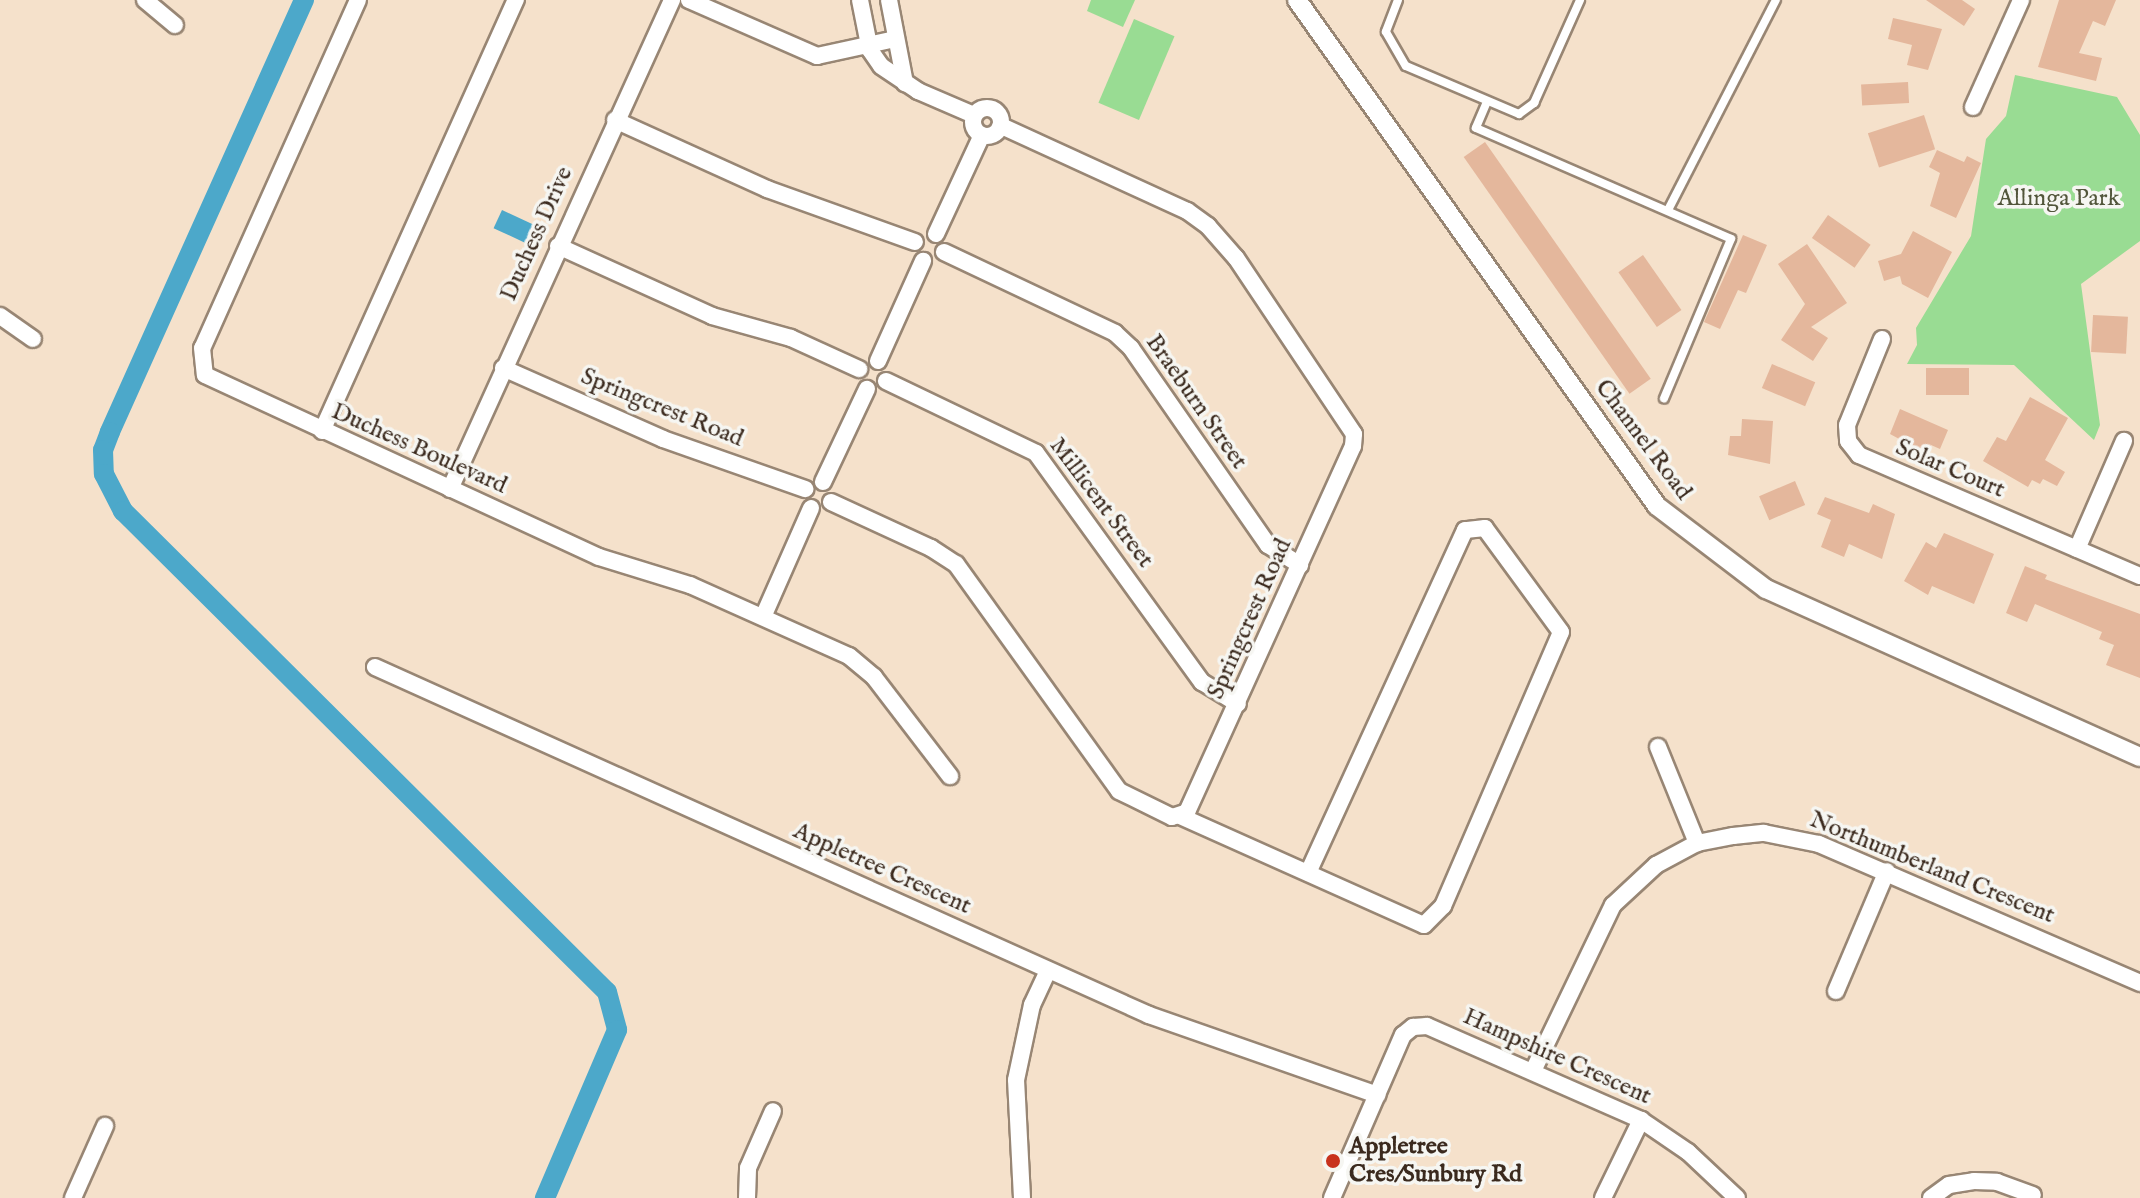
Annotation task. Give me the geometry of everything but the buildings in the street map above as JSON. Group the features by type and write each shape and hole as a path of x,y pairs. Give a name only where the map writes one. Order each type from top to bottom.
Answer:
{"street":[{"path":"145,0 175,25"},
{"name":"Duchess Boulevard","path":"358,0 201,352 202,371 211,381 599,557 681,581 860,664 950,776"},
{"path":"322,431 516,0"},
{"name":"Duchess Drive","path":"450,489 672,0"},
{"path":"689,0 817,56 895,39"},
{"path":"860,0 869,44 881,66 905,83 974,115 990,108 999,113 1001,126 991,136 982,135 973,125 974,115"},
{"path":"889,0 905,83"},
{"name":"Channel Road","path":"1297,0 1657,506 1766,589 2140,757"},
{"path":"1973,107 2021,0"},
{"path":"615,120 767,189 915,242 923,261 878,361"},
{"name":"Springcrest Road","path":"1001,126 1187,211 1208,226 1348,420 1353,446 1194,802 1180,816"},
{"path":"923,261 933,262 944,252 936,234 982,135"},
{"path":"915,242 924,233 936,234"},
{"path":"558,246 712,316 791,338 859,369"},
{"name":"Braeburn Street","path":"944,252 1115,333 1131,348 1268,545 1300,565"},
{"path":"0,316 33,339"},
{"name":"Solar Court","path":"1882,339 1849,415 1847,432 1853,449 1868,461 2140,576"},
{"path":"823,482 867,389 886,381 886,367 878,361 869,360 859,369"},
{"name":"Springcrest Road","path":"503,368 663,439 805,489"},
{"path":"859,369 860,383 867,389"},
{"name":"Millicent Street","path":"886,381 1036,453 1202,682 1238,704"},
{"path":"2077,549 2124,441"},
{"path":"763,617 811,508 805,489 810,483 823,482 832,490 831,502 825,508 811,508"},
{"path":"831,502 931,548 956,564 1119,791 1157,811 1180,816 1424,925 1443,906 1561,632 1485,528 1465,530 1308,873"},
{"name":"Appletree Crescent","path":"375,667 1149,1015 1377,1095"},
{"path":"1658,747 1697,843"},
{"name":"Northumberland Crescent","path":"1534,1069 1613,905 1656,865 1697,843 1764,833 1791,836 1887,871 2140,983"},
{"path":"1836,991 1887,871"},
{"path":"1022,1198 1016,1080 1025,1031 1048,970"},
{"name":"Hampshire Crescent","path":"1377,1095 1403,1035 1413,1027 1427,1026 1534,1069 1641,1120 1688,1152 1737,1198"},
{"path":"1332,1198 1377,1095"},
{"path":"747,1198 748,1168 773,1111"},
{"path":"1603,1198 1641,1120"},
{"path":"73,1198 105,1126"},
{"path":"1931,1198 1949,1185 1974,1181 1997,1182 2033,1195"}],"lane":[{"path":"1398,0 1386,32 1406,66 1507,113 1527,111 1580,0"},
{"path":"1668,210 1776,0"},
{"path":"1486,104 1476,128 1731,239 1664,398"}],"green space":[{"path":"1091,0 1135,0 1123,27 1087,11"},
{"path":"1134,19 1175,36 1139,120 1098,103"},
{"name":"Allinga Park","path":"2015,75 2117,97 2140,135 2140,241 2081,284 2100,425 2094,440 2014,365 1907,364 1917,345 1916,328 1971,236 1986,139 2006,116"}],"water":[{"path":"502,210 539,227 531,245 494,228"}],"waterway":[{"path":"304,0 110,432 103,450 104,474 123,511 607,992 617,1030 545,1198"}],"place":[{"name":"Appletree Cres/Sunbury Rd","path":"1333,1161"}]}
